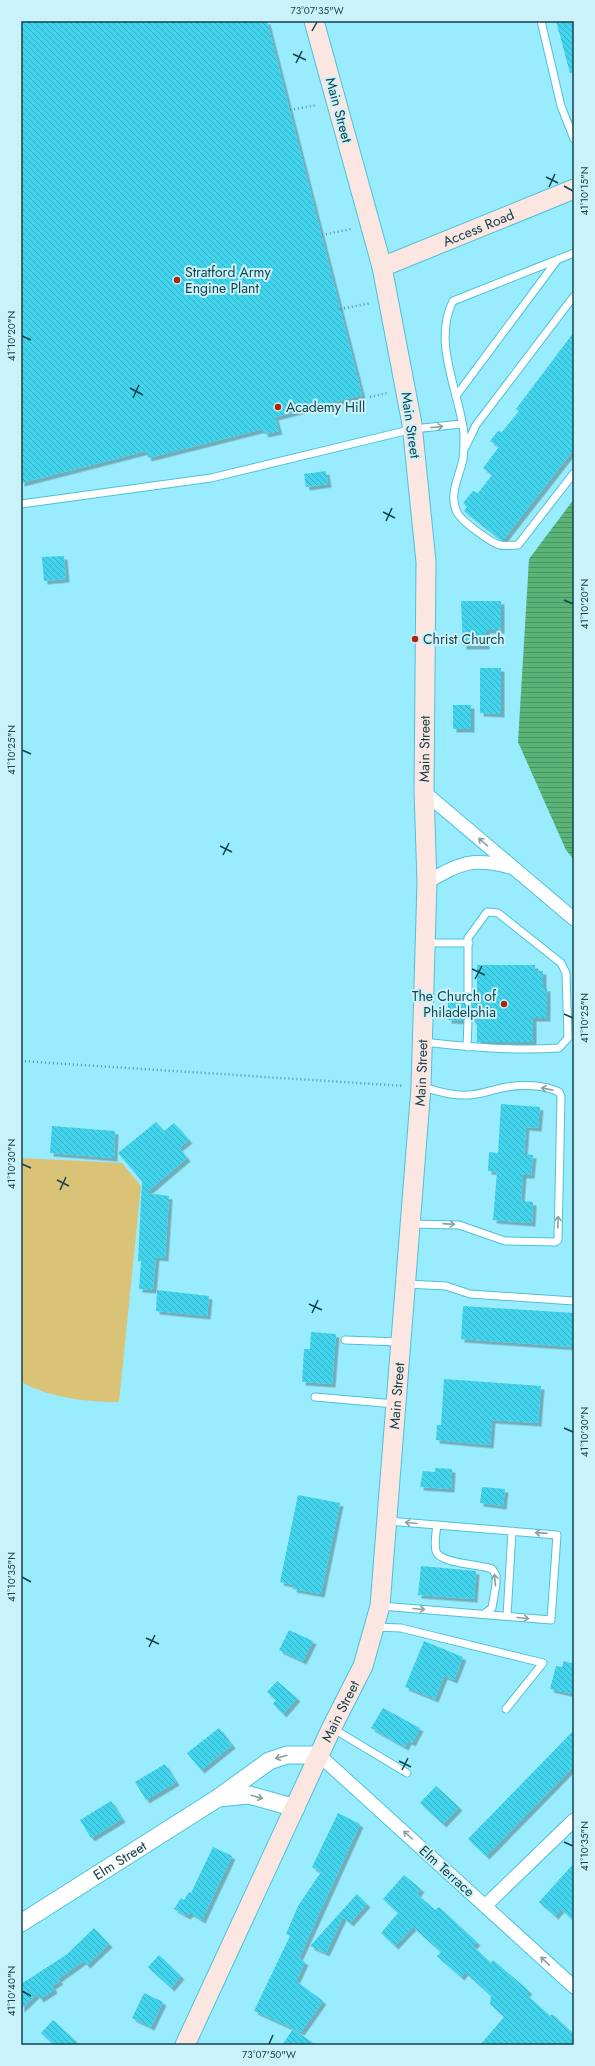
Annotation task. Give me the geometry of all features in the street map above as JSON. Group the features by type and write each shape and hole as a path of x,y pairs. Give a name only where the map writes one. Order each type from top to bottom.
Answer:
{"main road":[{"name":"Main Street","path":"185,2045 296,1808 319,1755 363,1666 375,1627 380,1606 421,1087 427,882 424,792 426,562 413,429 382,267 314,21"},
{"name":"Access Road","path":"382,267 574,189"}],"street":[{"path":"424,792 574,919"},
{"path":"427,882 447,871 477,861 512,867"},
{"name":"Elm Street","path":"21,1923 218,1798 262,1766 276,1758 287,1755 319,1755"},
{"name":"Elm Terrace","path":"319,1755 574,1987"},
{"name":"Elm Street","path":"218,1798 249,1795 296,1808"},
{"path":"485,1906 574,1820"}],"lane":[{"path":"541,21 561,106 572,130 574,139"},
{"path":"574,253 453,301 447,313 444,337 464,434 463,458 456,483 456,511 470,525 498,545 518,545 574,473"},
{"path":"456,396 558,259"},
{"path":"463,452 476,425 574,296"},
{"path":"21,504 211,478 413,429 462,424"},
{"path":"422,1042 467,1047 533,1050 558,1048 568,1038 566,973 560,963 498,913 487,912 468,938 468,1001"},
{"path":"425,943 469,943"},
{"path":"467,1047 468,1021"},
{"path":"410,1224 459,1224 505,1241 525,1243 555,1242 558,1240 561,1096 559,1092 533,1086 508,1086 468,1095 449,1094 421,1087"},
{"path":"406,1284 446,1286 470,1294 574,1301"},
{"path":"345,1340 401,1342"},
{"path":"315,1397 395,1404"},
{"path":"380,1606 551,1620 556,1550 557,1535 386,1521"},
{"path":"437,1526 436,1550 439,1556 447,1560 482,1565 492,1569 496,1576 492,1608 484,1614"},
{"path":"507,1616 512,1531"},
{"path":"375,1627 401,1628 543,1663 506,1709"},
{"path":"332,1728 407,1773"}],"path":[{"path":"290,110 317,105"},
{"path":"322,235 351,229"},
{"path":"340,309 372,302"},
{"path":"370,397 387,393"},
{"path":"21,1061 421,1087"}],"shaded area":[{"path":"574,499 574,860 566,850 518,742 529,559"},
{"path":"21,1158 122,1163 141,1186 119,1402 69,1398 44,1392 21,1382"}],"building":[{"name":"Stratford Army Engine Plant","path":"21,21 267,21 362,395 275,417 279,431 265,434 263,429 148,458 146,451 21,483"},
{"path":"556,21 574,21 574,72 570,73"},
{"path":"574,332 574,449 503,540 501,540 464,511 467,507 463,503 473,491 478,493 492,475 483,468 499,447 490,441 498,431 502,432 519,411 516,409"},
{"path":"326,471 328,484 306,487 304,474"},
{"path":"64,556 66,579 44,581 42,557"},
{"path":"461,601 501,601 501,630 486,630 486,646 463,646"},
{"path":"480,668 501,668 501,714 480,713"},
{"path":"453,705 471,705 471,729 453,729"},
{"path":"477,965 535,965 535,971 543,971 543,988 547,988 547,1018 533,1018 533,1042 477,1042 477,1021 473,1021 471,1017 468,1016 463,1021 448,1020 448,1000 463,1000 464,1004 468,1006 471,1005 473,1001 477,1001"},
{"path":"501,1104 540,1107 538,1128 526,1127 524,1154 533,1155 531,1175 523,1175 521,1201 533,1202 532,1223 493,1220 497,1172 488,1171 489,1152 498,1153"},
{"path":"156,1122 164,1131 174,1123 189,1140 179,1148 187,1158 146,1193 169,1196 165,1258 156,1257 153,1290 139,1289 141,1261 138,1261 142,1181 118,1153"},
{"path":"52,1126 115,1131 114,1158 50,1153"},
{"path":"157,1290 209,1296 207,1316 156,1311"},
{"path":"463,1306 574,1313 574,1347 461,1339"},
{"path":"311,1332 336,1334 332,1384 302,1382 304,1349 310,1349"},
{"path":"444,1379 541,1386 538,1423 492,1420 490,1445 436,1440 437,1425 441,1425"},
{"path":"435,1468 452,1469 451,1489 420,1487 423,1471 435,1472"},
{"path":"482,1487 505,1489 503,1506 480,1503"},
{"path":"298,1495 340,1503 321,1594 293,1589 294,1585 280,1582"},
{"path":"421,1566 476,1571 474,1599 418,1595"},
{"path":"289,1630 313,1641 303,1661 279,1650"},
{"path":"424,1641 463,1657 454,1680 444,1676 435,1699 405,1687"},
{"path":"564,1661 574,1664 574,1684 572,1694 550,1689 556,1666 562,1667"},
{"path":"277,1681 297,1698 283,1714 273,1704 276,1700 267,1692"},
{"path":"383,1708 420,1728 412,1743 408,1741 405,1747 371,1728"},
{"path":"219,1728 232,1745 201,1770 187,1753"},
{"path":"574,1730 574,1766 486,1856 468,1839"},
{"path":"165,1764 176,1782 146,1800 135,1782"},
{"path":"436,1786 459,1807 443,1824 420,1803"},
{"path":"111,1801 122,1819 91,1838 80,1820"},
{"path":"338,1813 360,1824 299,1958 305,1962 296,1981 323,2001 301,2032 254,2011 290,1936 286,1934 298,1906 321,1872 312,1867"},
{"path":"213,1847 232,1856 202,1920 190,1913 187,1916 174,1909 181,1898 184,1900 189,1892 191,1893"},
{"path":"574,1863 574,1921 561,1909 555,1916 539,1902"},
{"path":"404,1875 421,1889 417,1894 435,1910 439,1907 477,1942 473,1946 491,1963 493,1960 529,1991 526,1994 550,2016 552,2014 574,2034 574,2045 480,2045 504,2017 490,2004 491,1996 465,1972 461,1977 437,1956 441,1952 413,1927 395,1946 381,1933 398,1913 383,1899"},
{"path":"357,1894 367,1904 350,1923 343,1917 326,1953 310,1946"},
{"path":"94,1928 109,1944 87,1965 83,1961 58,1979 60,1981 52,1986 54,1990 40,1999 37,1994 21,2009 21,1984 66,1955"},
{"path":"159,1955 181,1976 171,1988 148,1967"},
{"path":"144,1993 163,2002 151,2027 132,2018"},
{"path":"53,2020 80,2045 54,2045 41,2033"},
{"path":"293,2029 316,2045 282,2045"}],"place":[{"name":"Stratford Army Engine Plant","path":"177,280"},
{"name":"Academy Hill","path":"278,407"},
{"name":"Christ Church","path":"415,639"},
{"name":"The Church of Philadelphia","path":"504,1004"}]}
